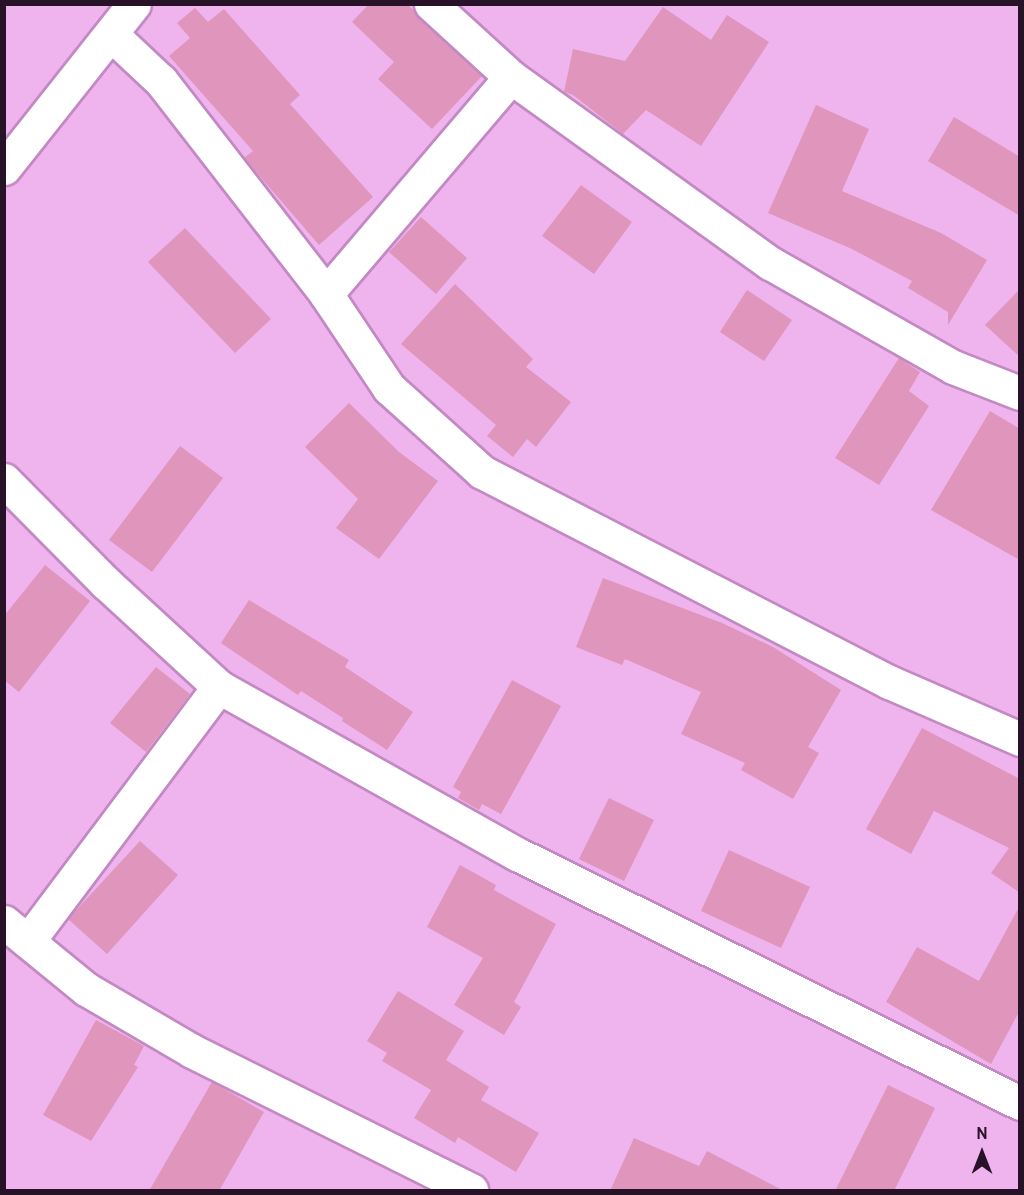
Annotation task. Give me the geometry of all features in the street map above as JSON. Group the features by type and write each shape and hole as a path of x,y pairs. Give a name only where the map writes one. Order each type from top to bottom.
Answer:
{"street":[{"path":"4,168 112,35 134,4"},
{"path":"431,4 511,77 770,263 953,366 1020,393"},
{"path":"112,35 161,81 326,294 389,388 482,472 889,682 1020,739"},
{"path":"326,294 511,77"},
{"path":"4,480 106,583 219,687 517,854 1020,1103"},
{"path":"219,687 16,932 86,989 192,1051 471,1191"}],"building":[{"path":"369,4 407,4 482,76 432,129 378,79 394,62 352,22"},
{"path":"663,7 711,40 727,15 769,42 701,146 646,110 623,134 573,95 564,92 573,49 625,61"},
{"path":"195,8 208,22 224,9 300,95 290,104 373,197 319,245 244,158 253,151 169,56 190,38 177,23"},
{"path":"816,105 869,129 842,191 941,233 987,260 948,325 948,312 908,288 912,281 852,249 768,213"},
{"path":"954,117 1020,157 1020,216 928,161"},
{"path":"581,185 632,222 594,274 542,236"},
{"path":"421,217 467,258 436,294 389,252"},
{"path":"185,228 271,319 235,353 148,262"},
{"path":"455,284 533,359 526,367 571,402 536,447 527,439 513,457 487,436 496,425 401,344"},
{"path":"1020,289 1020,357 985,325"},
{"path":"747,290 792,320 764,361 720,332"},
{"path":"899,358 920,372 909,391 929,406 879,485 835,458"},
{"path":"349,403 399,452 438,481 379,559 336,528 358,499 305,447"},
{"path":"990,411 1020,429 1020,560 931,510"},
{"path":"180,446 223,478 152,572 109,540"},
{"path":"45,565 90,601 19,692 4,680 4,616"},
{"path":"603,578 722,623 773,647 841,690 808,747 819,753 793,799 741,770 745,763 681,734 701,692 625,659 622,665 576,647"},
{"path":"249,600 349,660 345,667 413,712 387,750 342,721 343,718 301,691 298,695 221,643"},
{"path":"156,667 190,694 146,752 110,723"},
{"path":"512,680 561,706 501,814 482,804 479,810 458,798 461,792 453,787"},
{"path":"922,728 1020,779 1020,893 991,873 1009,848 934,811 911,854 866,829"},
{"path":"609,798 654,820 624,881 579,859"},
{"path":"140,841 178,875 107,954 68,919"},
{"path":"729,850 810,887 781,948 701,911"},
{"path":"460,865 496,885 494,890 556,924 514,1002 521,1007 504,1035 454,1005 483,958 427,927"},
{"path":"1020,905 1020,1010 991,1064 886,1002 917,947 979,981"},
{"path":"398,991 464,1031 446,1060 489,1087 481,1100 539,1133 516,1172 458,1137 455,1143 414,1118 431,1090 382,1061 387,1053 367,1041"},
{"path":"96,1020 144,1046 134,1065 138,1067 91,1141 43,1115"},
{"path":"212,1082 264,1112 219,1191 149,1191"},
{"path":"888,1085 935,1108 894,1191 835,1191"},
{"path":"634,1138 699,1166 707,1151 784,1191 610,1191"}]}
